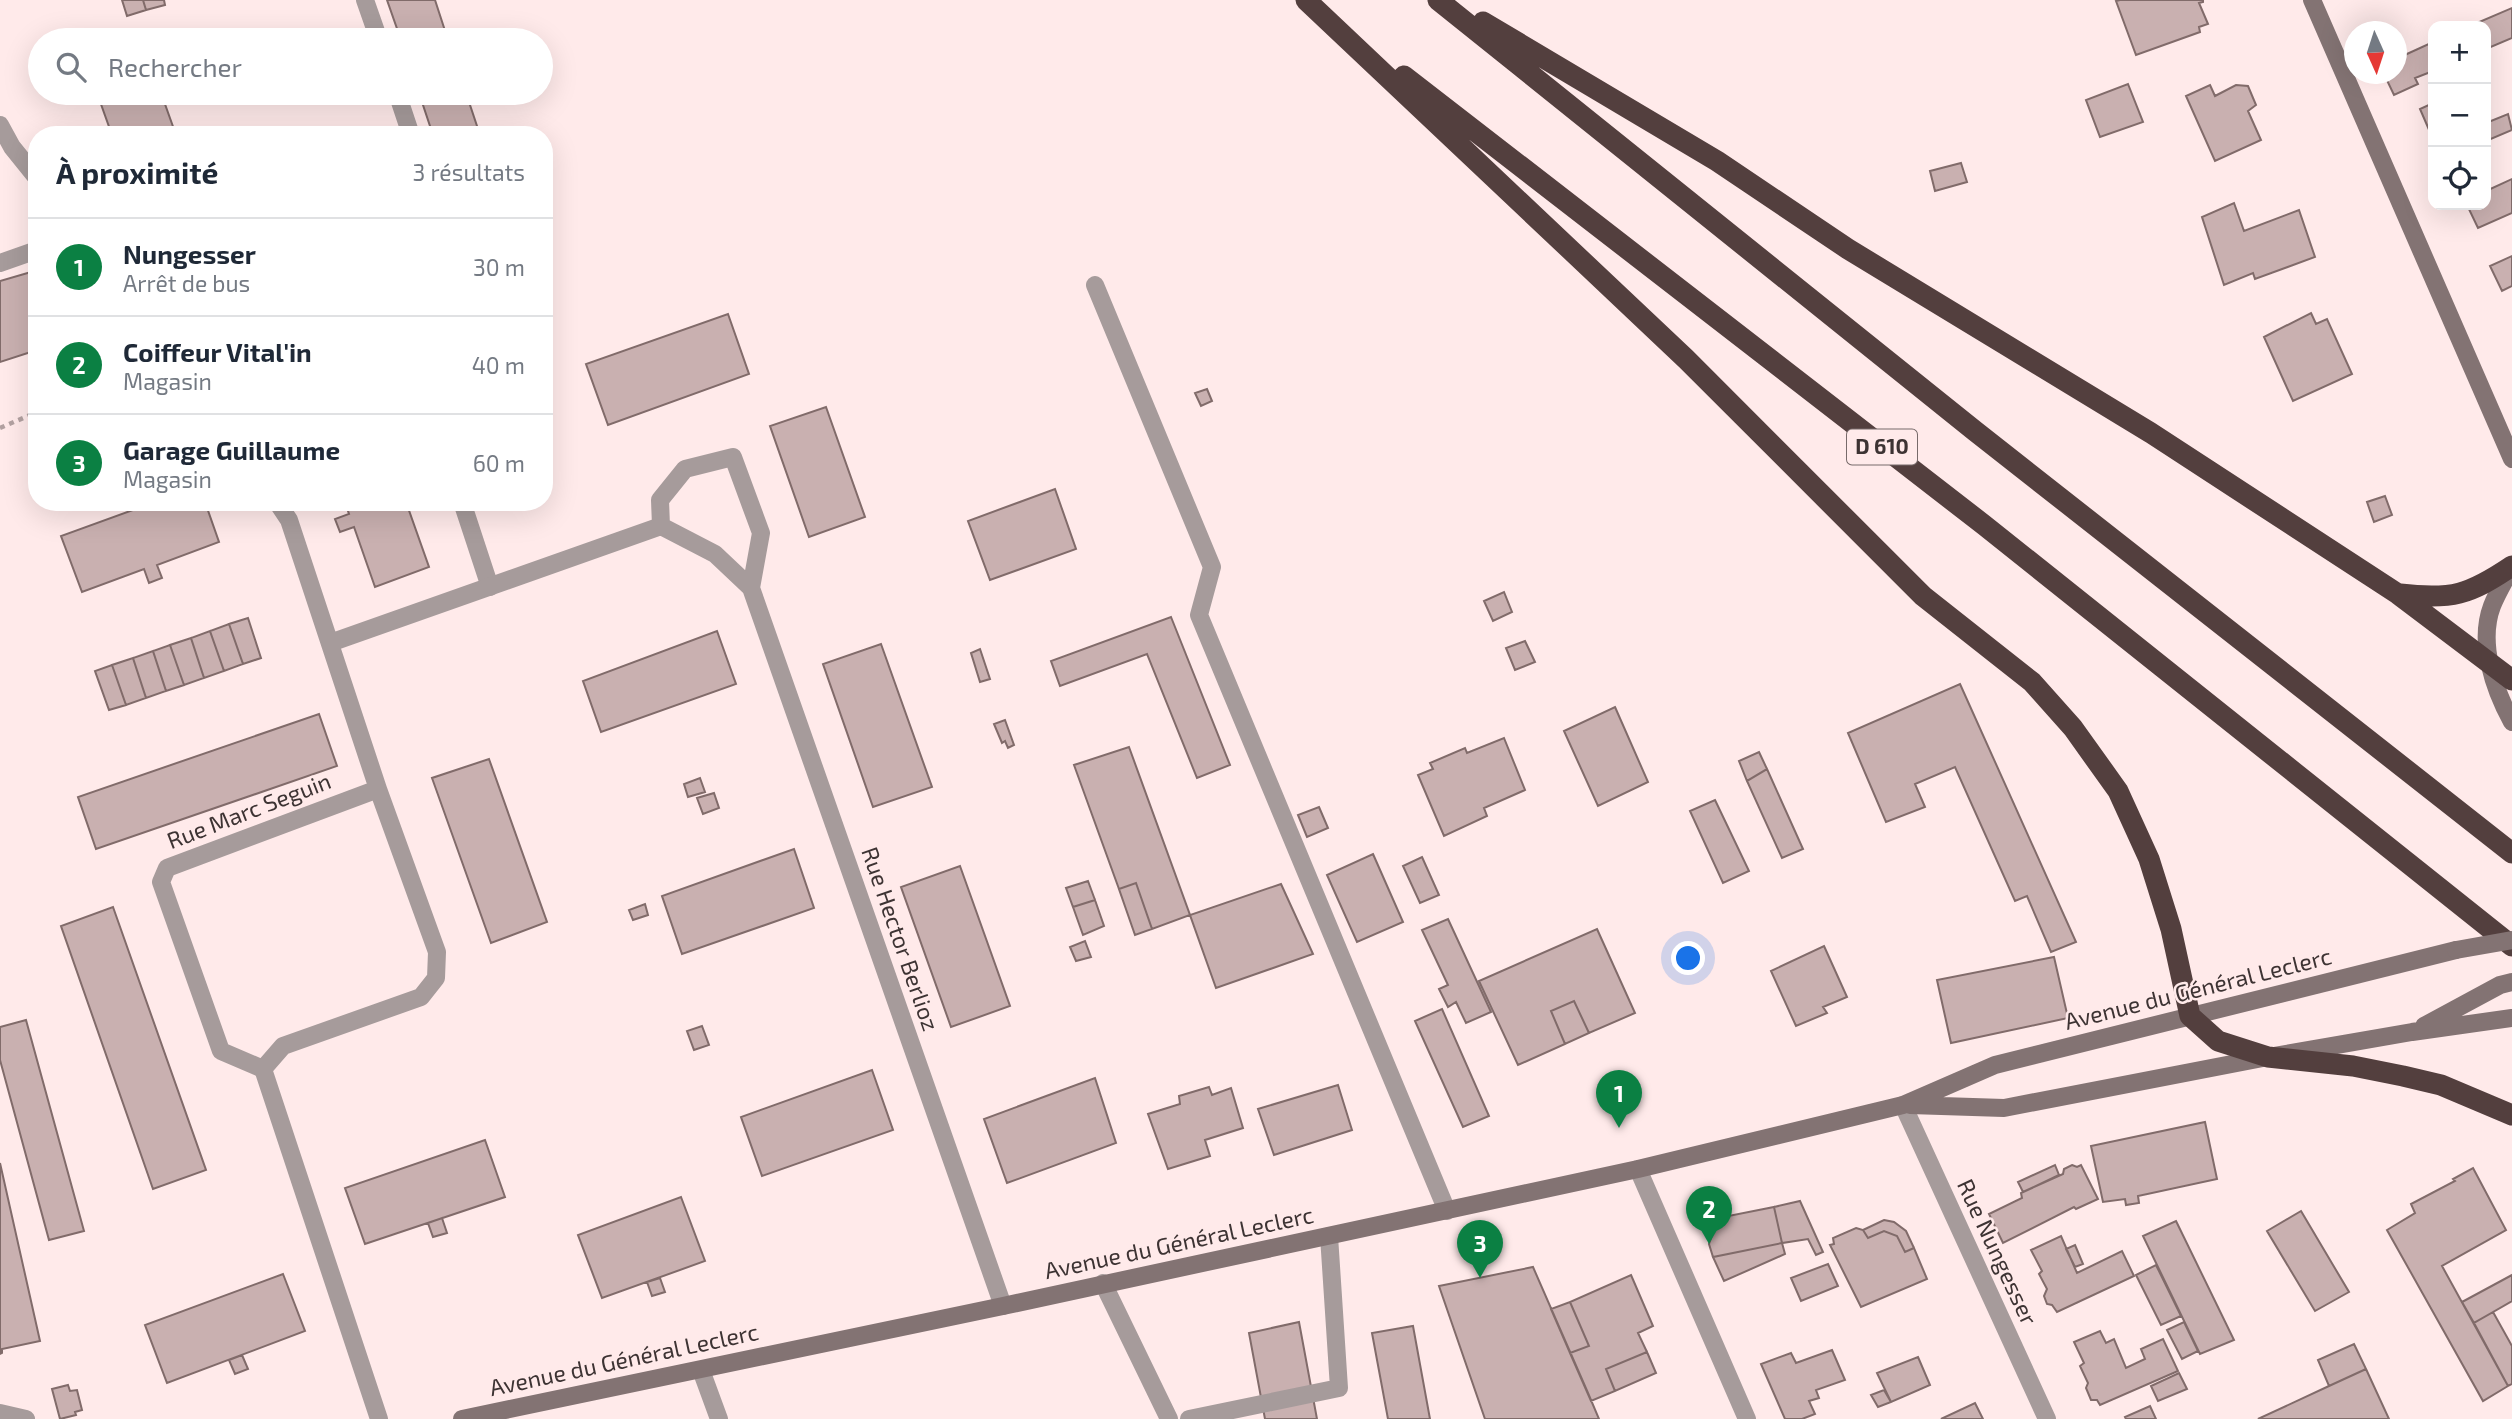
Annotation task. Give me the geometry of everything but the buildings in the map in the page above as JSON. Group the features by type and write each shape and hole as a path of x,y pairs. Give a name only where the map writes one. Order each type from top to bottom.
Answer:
{"highway":[{"path":"1306,0 1686,359 1923,596 2032,682 2073,728 2118,790 2149,859 2171,929 2190,1016 2218,1041 2268,1057 2353,1066 2441,1085 2512,1115"},
{"name":"D 610","path":"1306,0 1995,534 2512,946"},
{"path":"1438,0 1964,422 2512,853"},
{"path":"1445,0 1717,161 1848,249 2151,433 2398,594 2512,680"},
{"path":"2398,594 2430,598 2466,593 2512,567"}],"main road":[{"path":"2312,0 2512,459"},
{"path":"2512,567 2491,607 2486,637 2501,703 2512,722"},
{"name":"Avenue du Général Leclerc","path":"463,1419 1003,1306 1638,1168 1903,1105 1995,1065 2456,950 2512,940"},
{"path":"2412,1032 2506,984"},
{"name":"Avenue du Général Leclerc","path":"1903,1105 2004,1108 2268,1057 2512,1018"}],"street":[{"path":"365,0 375,28"},
{"path":"401,105 408,126"},
{"path":"0,125 12,147 28,167"},
{"path":"0,263 28,253"},
{"path":"1095,285 1213,567 1199,615 1447,1210"},
{"name":"Rue Hector Berlioz","path":"751,588 761,533 733,457 685,470 660,500 661,526 715,554 751,588 1003,1306"},
{"path":"283,511 289,520 378,789 437,952 436,978 421,997 282,1046 263,1069 379,1419"},
{"path":"465,511 490,587"},
{"path":"330,643 661,526"},
{"name":"Rue Marc Seguin","path":"263,1069 221,1051 161,883 167,868 378,789"},
{"name":"Rue Nungesser","path":"1903,1105 2047,1419"},
{"path":"1638,1168 1747,1419"},
{"path":"1189,1419 1339,1388 1329,1236"},
{"path":"1103,1283 1169,1419"},
{"path":"701,1370 719,1419"},
{"path":"0,1413 26,1419"}],"path":[{"path":"0,428 28,416"}],"place":[{"name":"Nungesser","path":"1619,1128"},
{"name":"Coiffeur Vital'in","path":"1709,1244"},
{"name":"Garage Guillaume","path":"1480,1278"}]}
